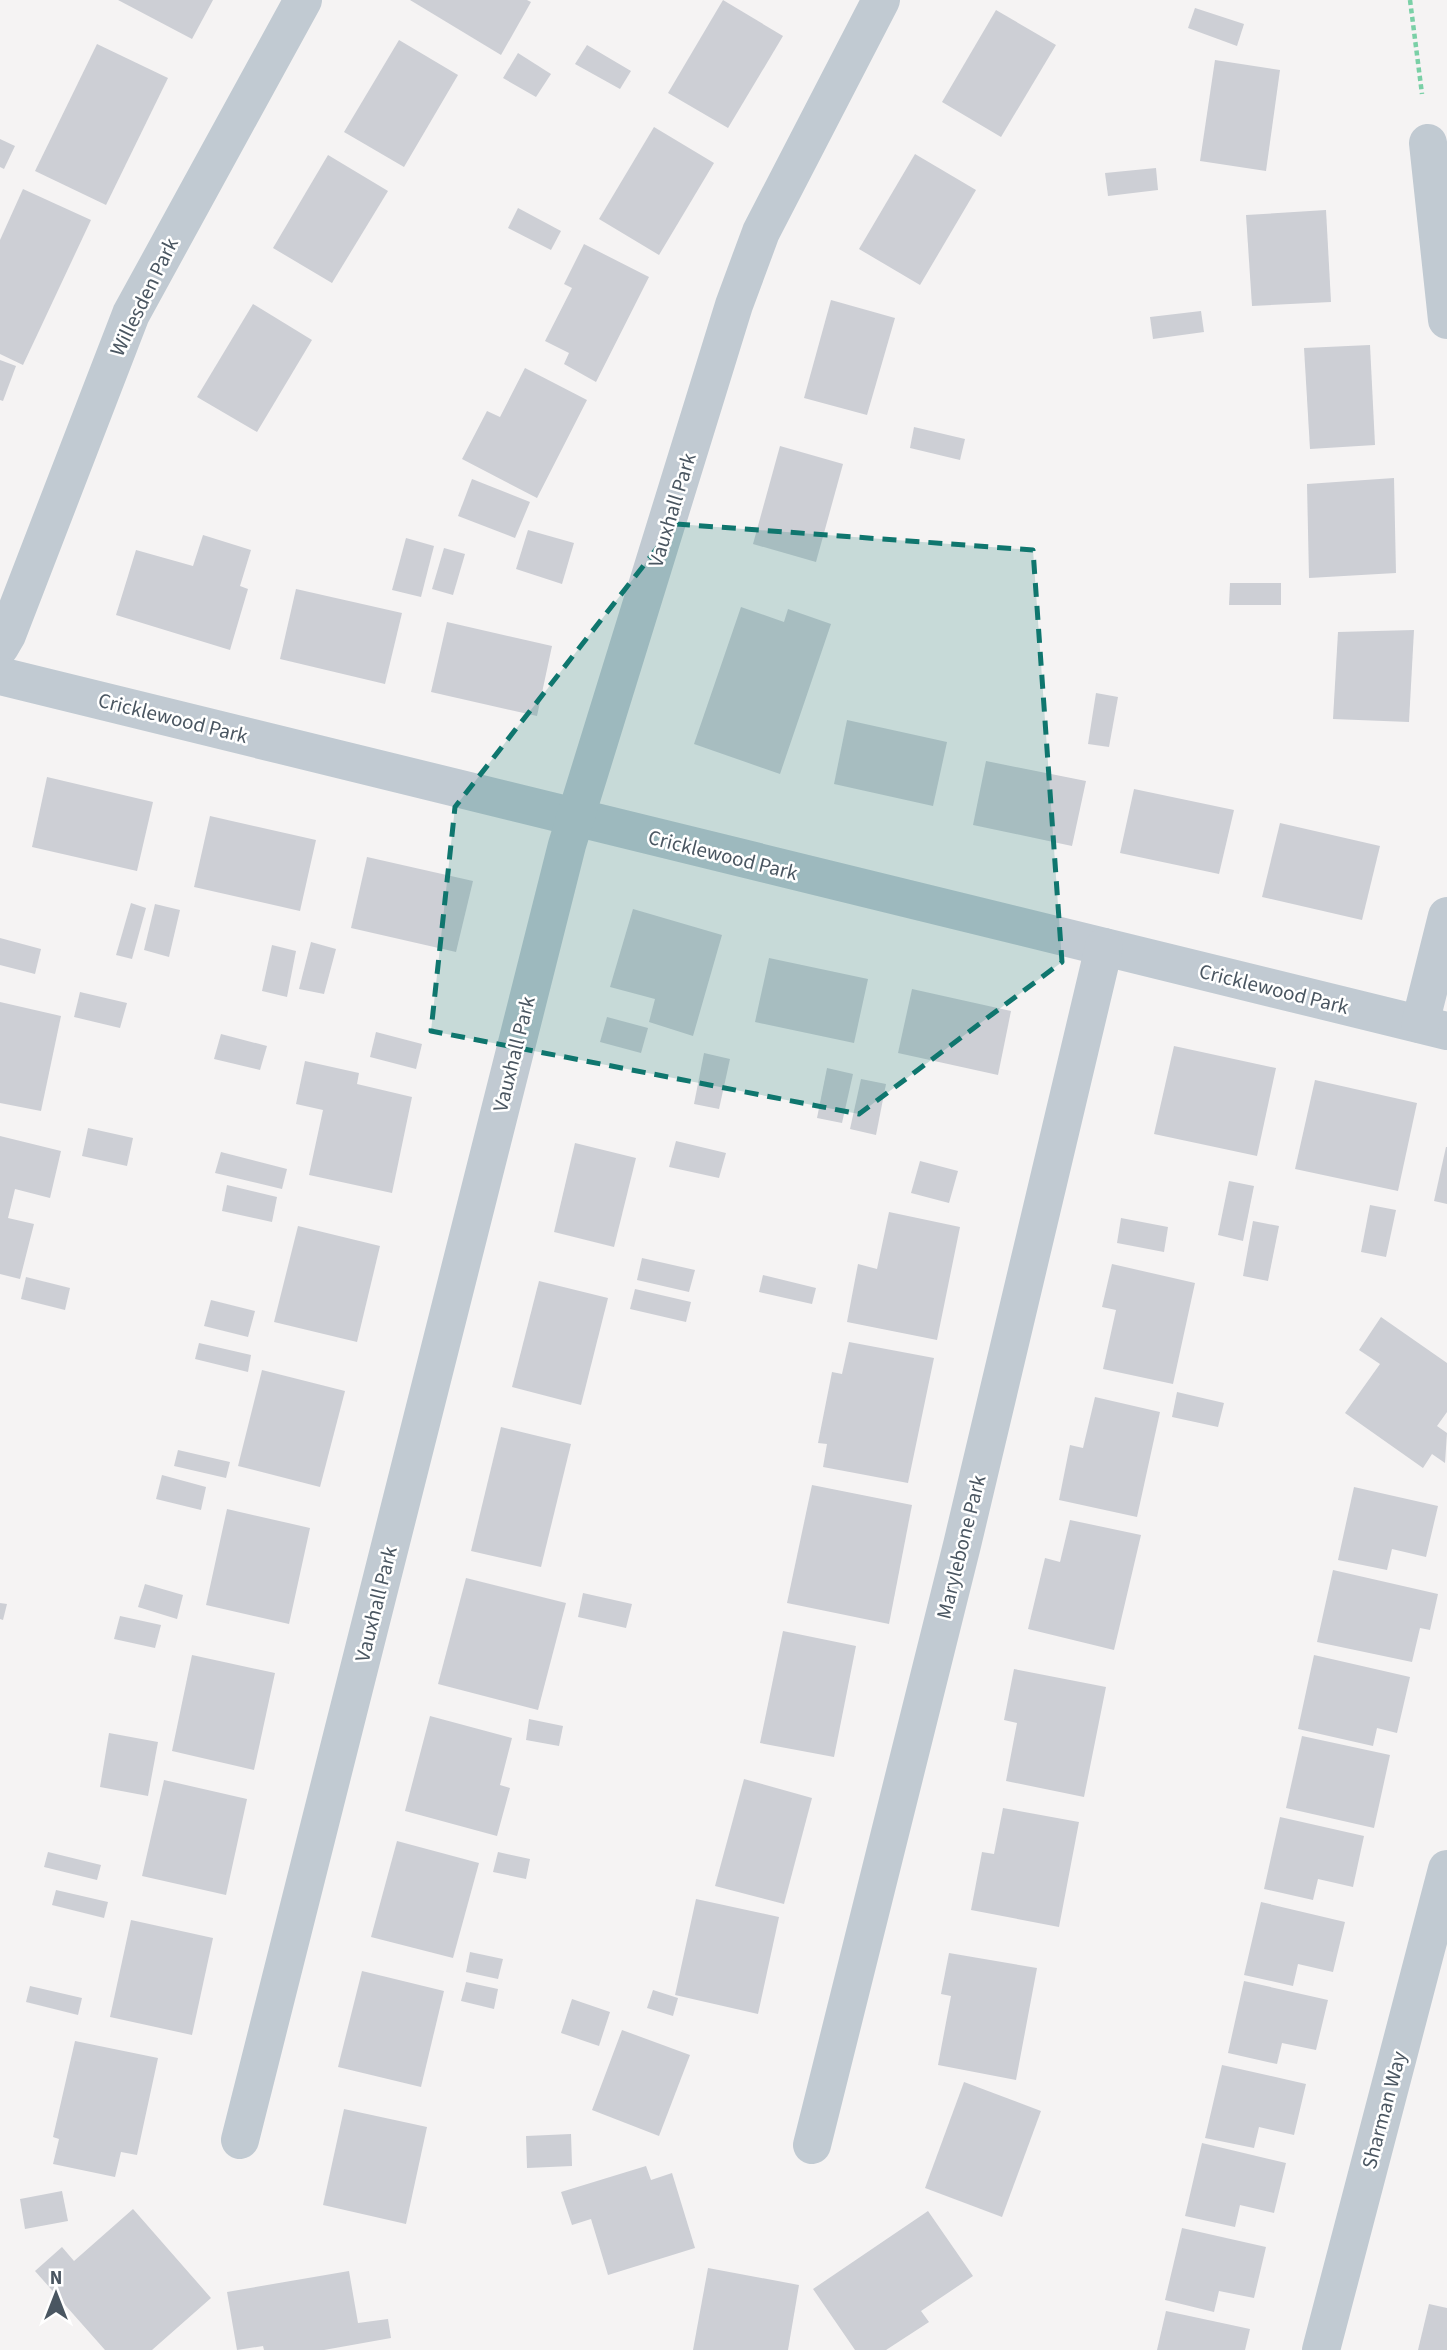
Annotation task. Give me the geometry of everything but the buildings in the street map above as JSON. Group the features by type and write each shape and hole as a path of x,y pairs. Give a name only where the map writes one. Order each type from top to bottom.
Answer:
{"street":[{"name":"Willesden Park","path":"0,647 7,635 131,314 303,0"},
{"name":"Vauxhall Park","path":"240,2140 574,819 734,305 761,232 881,0"},
{"path":"1428,144 1447,320"},
{"name":"Cricklewood Park","path":"0,676 1434,1028"},
{"path":"1434,1028 1447,916"},
{"name":"Marylebone Park","path":"812,2145 965,1532 1104,947"},
{"name":"Sharman Way","path":"1321,2350 1447,1869"}],"path":[{"path":"1410,0 1428,144"}],"highlighted area":[{"path":"676,524 1033,550 1062,962 859,1114 431,1031 455,807"}]}
